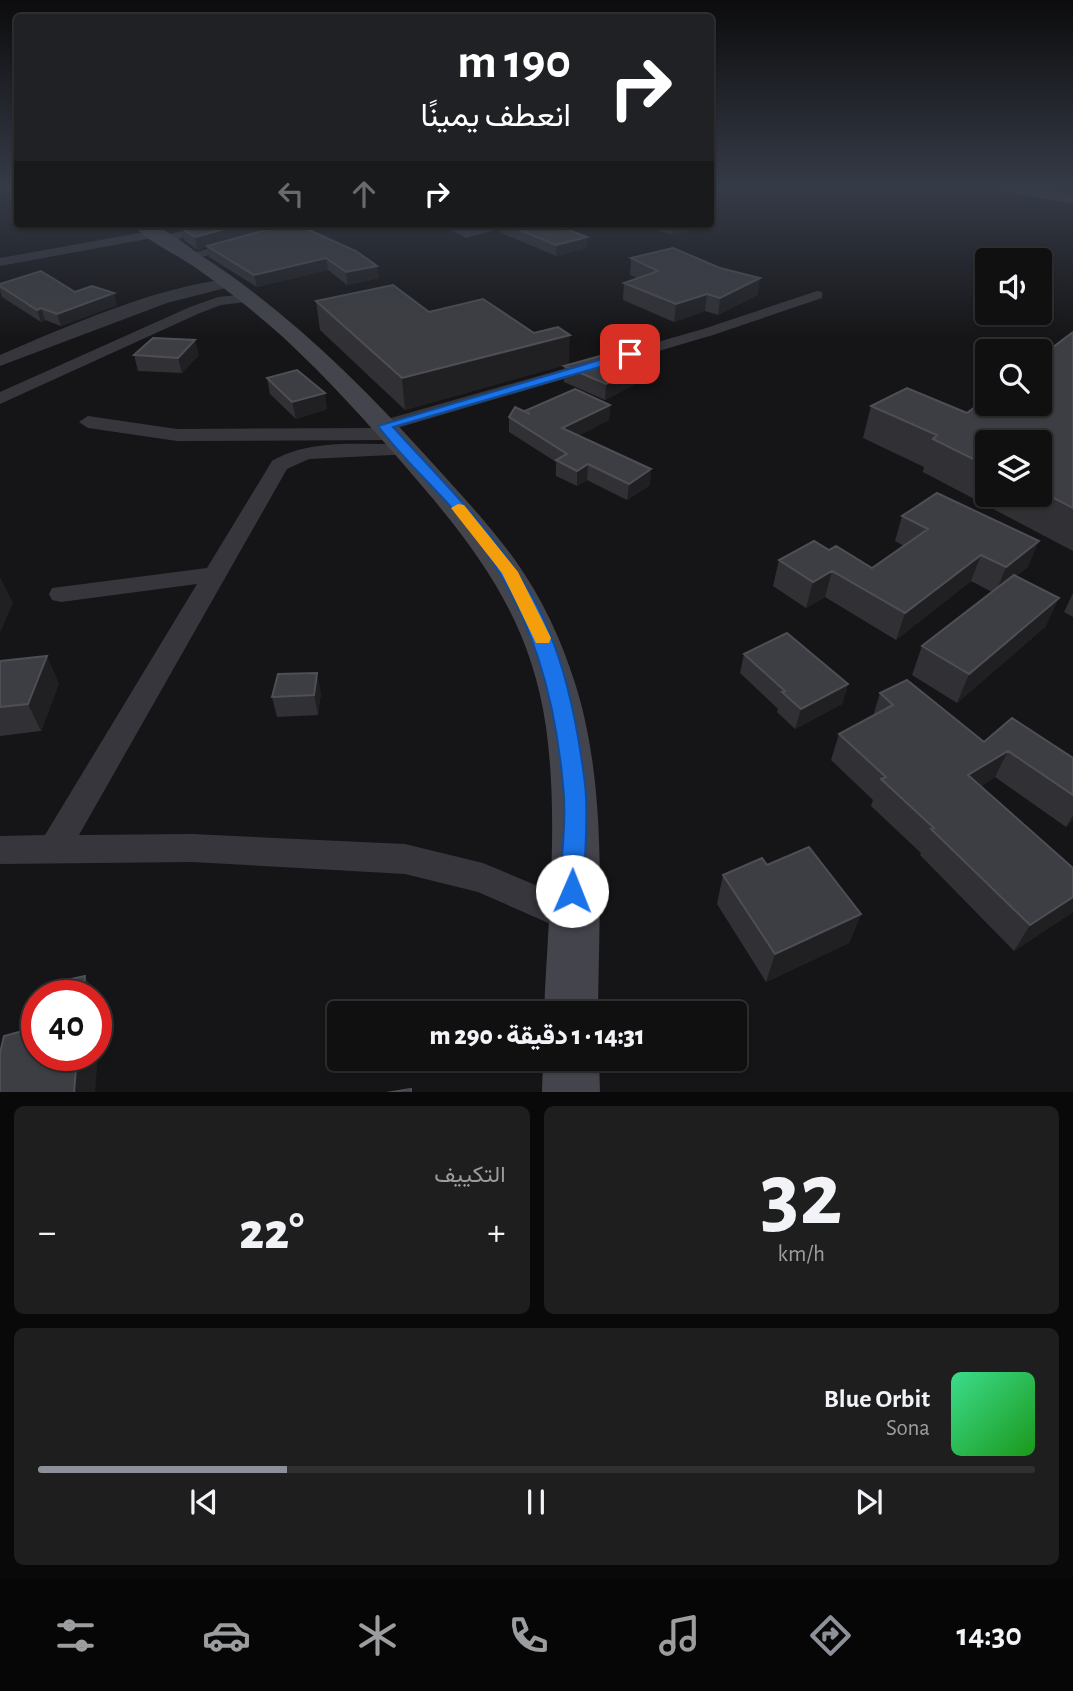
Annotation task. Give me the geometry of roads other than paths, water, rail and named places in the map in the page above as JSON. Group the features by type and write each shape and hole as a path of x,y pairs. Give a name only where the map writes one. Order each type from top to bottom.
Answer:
{"street":[{"path":"162,238 239,291 331,371 394,437 497,554 522,592 541,634 558,689 575,786 571,1001"},
{"path":"0,262 162,238 253,240"},
{"path":"0,361 68,332 205,285 239,291"},
{"path":"0,399 239,291"},
{"path":"54,849 279,466 295,456 394,437 817,295"},
{"path":"88,422 177,435 394,437"},
{"path":"61,594 215,575"},
{"path":"0,850 192,848 405,859 483,878 571,917"},
{"path":"571,1071 571,1092"}]}
